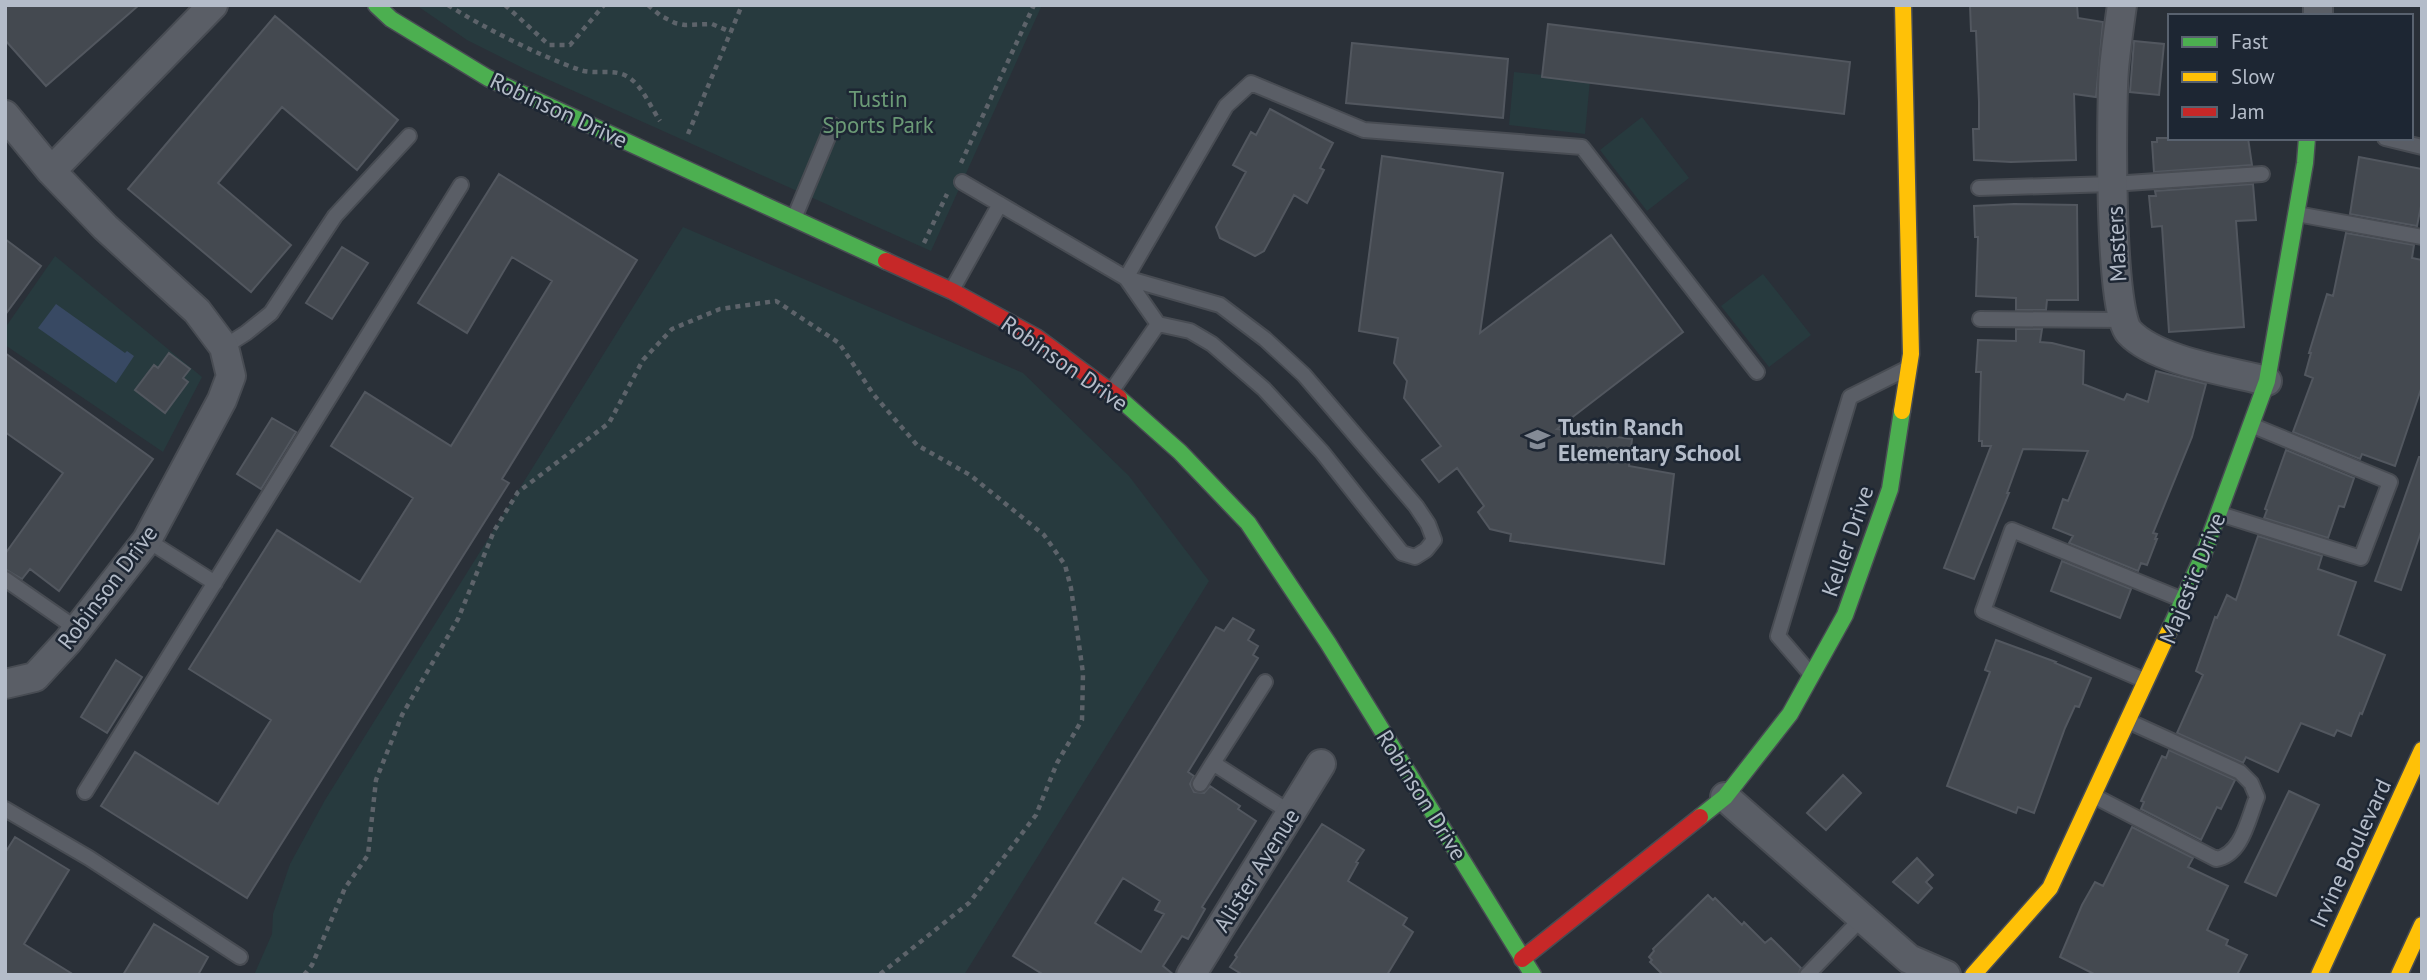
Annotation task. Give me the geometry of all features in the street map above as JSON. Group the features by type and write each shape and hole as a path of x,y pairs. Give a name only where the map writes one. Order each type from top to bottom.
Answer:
{"street":[{"path":"51,171 213,5"},
{"name":"Robinson Drive","path":"376,5 391,19 488,78 952,291 1036,337 1112,391 1180,453 1248,523 1328,643 1533,975"},
{"name":"Keller Drive","path":"1522,959 1725,797 1790,714 1845,615 1890,489 1911,354 1903,5"},
{"name":"Masters","path":"2122,5 2114,69 2112,184 2118,293 2123,320"},
{"path":"5,115 51,171 105,227 197,311 225,347"},
{"name":"Majestic Drive","path":"1974,974 2050,888 2185,601 2267,382 2307,140"},
{"path":"2123,320 2126,329 2138,341 2161,354 2267,382"},
{"name":"Robinson Drive","path":"5,684 35,677 78,629 147,540 222,400 231,376 225,347"},
{"name":"Irvine Boulevard","path":"2319,975 2418,769 2422,750"},
{"name":"Alister Avenue","path":"1191,975 1321,764"},
{"path":"1725,797 1909,959 1946,975"},
{"path":"2399,975 2422,925"}],"lane":[{"path":"1126,278 1226,106 1251,83 1364,130 1582,147 1757,372"},
{"path":"795,217 833,125"},
{"path":"225,347 271,313 335,216 409,136"},
{"path":"2393,140 2422,147"},
{"path":"1979,188 2112,184 2262,174"},
{"path":"962,182 1126,278 1220,305 1265,339 1304,374 1416,506 1428,524 1434,540 1426,550 1415,556 1402,553 1322,452 1264,389 1213,344 1190,331 1158,324 1126,278"},
{"path":"85,792 461,185"},
{"path":"952,291 1000,204"},
{"path":"2296,214 2422,237"},
{"path":"1980,319 2123,320"},
{"path":"1112,391 1158,324"},
{"path":"1812,675 1778,636 1850,397 1908,368"},
{"path":"2219,513 2361,558 2390,482 2251,425"},
{"path":"2147,681 1983,611 2012,530 2185,601"},
{"path":"147,540 215,583"},
{"path":"5,579 78,629"},
{"path":"1200,784 1265,682"},
{"path":"2094,796 2216,859 2226,858 2236,849 2257,797 2251,783 2240,772 2129,722"},
{"path":"1213,763 1291,813"},
{"path":"5,809 89,858 240,957"},
{"path":"1807,975 1863,918"}],"path":[{"path":"448,5 519,43 581,70 597,74 613,72 629,77 660,120 669,126"},
{"path":"505,5 549,45 570,44 604,5"},
{"path":"648,5 674,23 712,24 730,32"},
{"path":"676,164 742,5"},
{"path":"960,166 1034,5"},
{"path":"678,131 687,136"},
{"path":"911,272 949,190"},
{"path":"304,975 316,955 345,888 368,855 376,780 402,715 458,619 494,531 518,492 609,423 643,360 672,330 720,309 776,301 839,343 874,395 917,445 970,475 1044,534 1065,565 1072,589 1083,673 1082,720 1057,763 1036,815 970,903 879,975"}],"green space":[{"name":"Tustin Sports Park","path":"416,5 1042,5 931,251 527,70 467,40"},
{"path":"1514,72 1590,80 1585,134 1509,125"},
{"path":"1642,117 1689,178 1647,211 1600,150"},
{"path":"683,227 1023,373 1129,476 1209,581 964,975 254,975 272,934 273,914 290,864 325,800"},
{"path":"55,256 202,377 163,452 5,345 5,328"},
{"path":"1763,274 1811,335 1769,367 1721,306"}],"water":[{"path":"56,304 125,353 127,351 134,356 116,383 38,328"}],"building":[{"path":"5,5 139,5 46,86 5,40"},
{"path":"1970,5 2077,5 2078,18 2103,22 2096,97 2074,94 2076,160 1974,160 1973,129 1979,129 1979,102 1976,31 1971,31"},
{"path":"275,16 398,120 357,170 282,107 218,183 291,245 251,292 128,189"},
{"path":"1548,24 1850,62 1844,114 1542,77"},
{"path":"2134,41 2164,44 2159,95 2130,92"},
{"path":"1352,43 1508,59 1503,118 1346,103"},
{"path":"1270,109 1333,143 1320,168 1324,170 1307,203 1294,195 1264,251 1255,256 1220,238 1216,227 1246,172 1233,165 1251,132 1256,135"},
{"path":"2157,138 2248,140 2252,165 2154,172 2152,142 2157,142"},
{"name":"Tustin Ranch Elementary School","path":"1382,156 1503,173 1480,333 1611,235 1683,332 1557,429 1632,439 1629,466 1674,474 1664,564 1510,541 1511,534 1490,529 1478,512 1484,506 1457,468 1439,482 1422,460 1441,446 1404,398 1407,381 1394,363 1398,338 1359,331"},
{"path":"2359,157 2422,169 2422,201 2417,226 2350,214"},
{"path":"499,174 637,260 502,479 509,483 247,898 101,806 135,752 218,804 271,720 189,669 277,530 360,582 413,498 331,446 365,392 451,446 552,281 512,257 467,333 418,303"},
{"path":"2253,184 2256,220 2236,221 2244,327 2169,332 2162,226 2152,227 2149,196 2156,196 2155,191"},
{"path":"2077,205 2078,300 2047,300 2046,310 2016,310 2016,298 1976,296 1978,237 1975,237 1974,206"},
{"path":"2346,233 2414,245 2412,258 2422,260 2422,386 2395,466 2362,454 2360,459 2293,432 2313,378 2305,375 2309,353 2327,294 2333,296"},
{"path":"5,239 41,266 5,315"},
{"path":"342,247 368,263 332,319 306,303"},
{"path":"2016,329 2042,329 2040,342 2084,351 2083,384 2124,400 2127,394 2148,402 2156,371 2206,384 2192,437 2153,533 2157,534 2157,539 2147,565 2141,563 2138,571 2069,543 2073,536 2053,528 2063,499 2068,501 2088,451 2023,449 2009,493 1974,579 1944,568 1991,446 1982,446 1982,441 1979,441 1981,372 1976,372 1978,340 2016,341"},
{"path":"5,353 153,459 59,591 30,569 22,579 5,569 5,554 63,473 5,432"},
{"path":"169,353 190,369 183,378 188,382 165,413 135,390 154,365 158,368"},
{"path":"272,418 296,432 261,489 237,474"},
{"path":"2286,450 2354,478 2344,507 2339,506 2328,538 2264,518"},
{"path":"2419,457 2422,457 2422,529 2401,590 2375,581"},
{"path":"2258,536 2322,556 2318,569 2356,582 2338,635 2385,655 2351,736 2337,730 2334,736 2301,723 2278,772 2246,757 2243,763 2177,733 2203,675 2196,671 2215,617 2217,618 2227,595 2236,600"},
{"path":"2062,561 2131,589 2120,618 2051,591"},
{"path":"1233,618 1254,630 1248,640 1258,646 1253,655 1258,658 1188,772 1194,776 1190,784 1194,792 1204,793 1210,786 1240,806 1238,809 1256,821 1202,907 1205,909 1188,939 1182,936 1163,966 1174,975 1044,975 1013,956 1216,627 1224,631","holes":["1123,878 1160,901 1155,910 1164,914 1141,952 1095,923"]},
{"path":"1996,640 2091,678 2079,707 2075,706 2065,728 2034,813 2018,807 2016,813 1947,786 1990,672 1985,670"},
{"path":"116,660 142,677 107,733 81,717"},
{"path":"2169,750 2235,780 2221,809 2217,807 2201,840 2141,809 2144,802 2141,801 2162,756 2166,758"},
{"path":"1843,775 1861,793 1826,830 1807,813"},
{"path":"2289,791 2319,805 2276,896 2245,882"},
{"path":"1322,824 1364,850 1348,881 1407,918 1403,925 1413,932 1387,975 1243,975 1230,967 1237,957 1235,955"},
{"path":"2132,827 2193,858 2188,867 2228,886 2207,930 2228,940 2226,945 2247,955 2237,975 2096,975 2060,957 2082,905 2095,882 2103,886"},
{"path":"15,837 69,870 24,944 74,975 5,975 5,853"},
{"path":"1917,858 1933,875 1926,882 1932,888 1918,903 1893,882"},
{"path":"1708,895 1713,900 1715,898 1742,925 1744,922 1765,943 1771,938 1801,968 1798,975 1663,975 1650,962 1653,949"},
{"path":"154,924 208,957 198,975 123,975"}],"traffic: fast":[{"path":"376,5 391,19 488,78 886,261"},
{"path":"2169,631 2202,558 2267,381 2307,140"},
{"path":"1119,398 1180,452 1248,523 1328,643 1533,975"},
{"path":"1700,817 1725,797 1790,714 1845,615 1890,489 1902,411"}],"traffic: slow":[{"path":"1902,411 1911,354 1903,5"},
{"path":"1973,975 2050,888 2169,631"},
{"path":"2319,975 2422,750"},
{"path":"2399,975 2422,925"}],"traffic: jam":[{"path":"886,261 952,291 1036,337 1119,398"},
{"path":"1522,959 1700,817"}],"place":[{"name":"Tustin Ranch Elementary School","path":"1538,439"}]}
